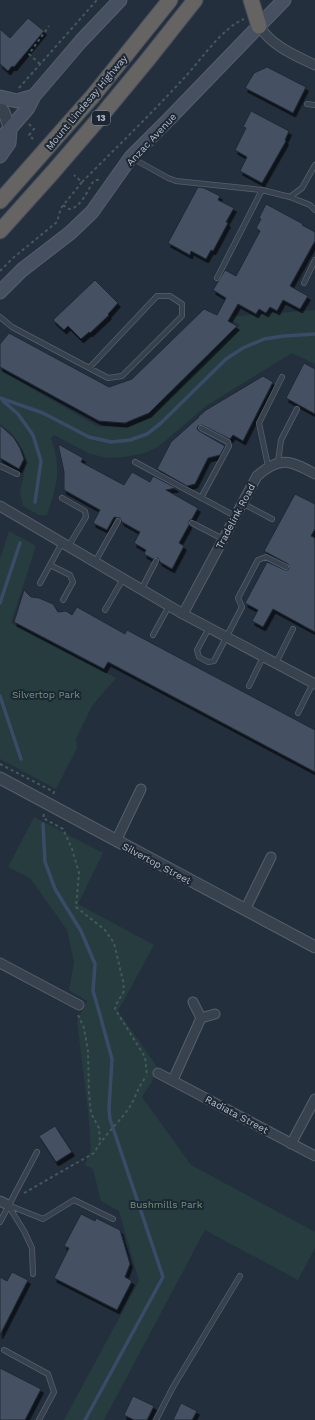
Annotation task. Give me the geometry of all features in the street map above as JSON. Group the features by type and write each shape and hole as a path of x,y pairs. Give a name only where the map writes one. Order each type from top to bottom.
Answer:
{"highway":[{"name":"Mount Lindesay Highway","path":"0,201 92,97 170,0"},
{"name":"Mount Lindesay Highway","path":"0,231 115,102 195,0"},
{"path":"251,0 259,26"}],"main road":[{"path":"0,140 28,108 34,96 81,41 120,0"},
{"name":"Anzac Avenue","path":"0,292 22,270 83,223 97,207 131,157 161,128 284,0"},
{"path":"0,97 17,100 34,96"},
{"path":"0,156 9,143 10,130"}],"street":[{"path":"259,26 263,33 276,44 315,65"},
{"path":"0,106 4,112 10,130"},
{"name":"Tradelink Road","path":"183,614 257,476 268,466 278,462 297,464 315,474"},
{"path":"0,506 183,614 314,684"},
{"name":"Silvertop Street","path":"0,778 315,947"},
{"path":"116,840 141,789"},
{"path":"245,910 271,857"},
{"path":"0,963 79,1005"},
{"path":"193,1002 201,1018"},
{"path":"172,1080 201,1018 215,1014"},
{"name":"Radiata Street","path":"158,1073 315,1156"},
{"path":"291,1144 315,1100"}],"lane":[{"path":"307,104 315,105"},
{"path":"131,157 168,178 262,190 290,197 310,205 315,210"},
{"path":"290,197 302,188 315,165"},
{"path":"217,278 262,190"},
{"path":"304,283 315,260"},
{"path":"0,317 12,327 90,367 108,378 122,376 182,316 182,304 170,296 157,296 90,367"},
{"path":"268,466 259,423 282,377"},
{"path":"278,462 281,440 297,409"},
{"path":"201,428 228,442 229,446 201,498"},
{"path":"135,462 235,516"},
{"path":"0,466 17,474"},
{"path":"40,583 50,565 86,517 85,511 62,498"},
{"path":"242,503 272,519"},
{"path":"95,562 118,521"},
{"path":"192,523 223,539"},
{"path":"209,628 197,650 199,657 208,662 214,661 227,638 242,607 238,598 258,560 266,557 286,567"},
{"path":"141,590 156,561"},
{"path":"50,565 70,575 73,582 63,600"},
{"path":"104,610 123,579"},
{"path":"153,635 169,606"},
{"path":"276,663 294,629"},
{"path":"249,686 263,657"},
{"path":"298,713 314,684"},
{"path":"0,1222 4,1203 37,1152"},
{"path":"4,1203 44,1220 74,1200 113,1219"},
{"path":"4,1203 24,1231 32,1248 33,1274"},
{"path":"156,1420 173,1388 240,1276"},
{"path":"4,1350 48,1374 54,1392 39,1420"}],"path":[{"path":"17,89 97,0"},
{"path":"0,271 13,258 56,222 63,205 82,182 186,77 218,39 238,22 244,19"},
{"path":"40,64 29,54 49,26"},
{"path":"25,120 34,129 29,135 33,139"},
{"path":"74,175 82,182"},
{"path":"63,205 70,209 74,208 80,203 93,182 98,179 111,187"},
{"path":"0,764 54,792 43,818 63,829 72,849 78,873 76,907 104,930 114,942 124,991 116,1005 116,1009 145,1057 147,1076"},
{"path":"79,1005 78,1016 84,1028 88,1051 91,1113 99,1128 100,1142"},
{"path":"4,1203 94,1153 100,1142 129,1108 143,1080 147,1076 158,1073"}],"green space":[{"path":"315,310 315,364 292,353 206,406 158,447 145,453 108,458 90,454 54,435 51,438 56,459 57,477 47,515 39,515 23,506 20,491 25,468 23,453 17,440 0,425 0,370 97,426 126,428 150,417 240,325 224,317"},
{"name":"Silvertop Park","path":"9,531 36,546 11,623 116,678 92,706 76,739 77,748 56,789 0,759 0,559"},
{"name":"Bushmills Park","path":"34,817 103,853 78,904 154,945 118,1011 158,1068 142,1097 191,1165 315,1232 315,1248 298,1280 205,1230 104,1420 64,1420 139,1281 119,1211 101,1201 93,1169 85,1165 91,1149 88,1110 77,1021 87,1001 69,990 74,962 67,930 30,878 8,867"}],"building":[{"path":"28,18 44,31 14,67 12,66 8,71 0,64 0,29 10,38"},
{"path":"267,67 306,87 293,113 245,88 254,73"},
{"path":"251,111 289,131 285,140 286,141 262,183 240,171 247,157 235,150 246,128 243,127"},
{"path":"198,187 204,188 220,196 218,200 234,208 213,251 211,250 206,259 191,251 190,255 168,243"},
{"path":"266,204 315,232 315,241 290,286 308,296 300,309 283,300 277,311 270,307 266,313 259,309 256,314 238,304 228,321 237,326 149,413 125,423 99,421 0,367 0,344 9,333 109,387 132,379 204,309 217,315 226,298 213,290 225,270 236,276 260,231 256,228"},
{"path":"95,280 118,303 108,314 109,315 90,333 89,332 81,339 68,326 64,330 53,320"},
{"path":"304,363 315,369 315,414 286,398"},
{"path":"263,376 273,382 243,441 233,435 230,439 202,425 198,426 197,429 199,431 225,446 220,455 208,458 195,484 187,486 157,469 171,442 198,417 206,410"},
{"path":"0,425 14,438 20,448 24,459 19,469 0,458"},
{"path":"58,444 83,458 81,462 124,485 132,472 150,482 153,476 176,488 166,490 198,508 192,519 189,521 189,525 179,543 184,546 172,569 160,562 158,558 153,559 144,554 146,550 134,543 140,532 122,522 120,518 114,517 107,530 93,523 100,510 64,490 64,472"},
{"path":"295,494 315,504 315,529 311,536 315,538 315,632 273,609 263,627 252,621 258,610 245,603 267,562 285,570 288,570 289,568 288,564 264,551"},
{"path":"24,590 31,597 39,598 53,604 58,612 66,611 72,615 77,607 125,634 127,630 315,730 315,772 108,662 104,669 14,622"},
{"path":"55,1126 72,1152 56,1162 39,1136"},
{"path":"81,1214 95,1221 96,1218 120,1230 130,1264 125,1277 132,1281 117,1310 54,1278 69,1248 64,1246"},
{"path":"12,1272 28,1280 0,1335 0,1277 7,1281"},
{"path":"0,1368 41,1389 25,1420 0,1420"},
{"path":"133,1396 154,1406 147,1420 134,1420 124,1415"},
{"path":"181,1403 197,1411 192,1420 173,1420"}],"waterway":[{"path":"0,398 43,413 89,437 111,442 130,440 147,434 161,423 226,359 243,348 264,339 315,334"},
{"path":"3,401 18,414 33,435 41,461 35,502"},
{"path":"0,603 20,543"},
{"path":"0,696 21,759"},
{"path":"43,824 45,862 55,889 81,931 95,964 93,991 112,1059 109,1109 110,1119 163,1277 85,1420"}]}
